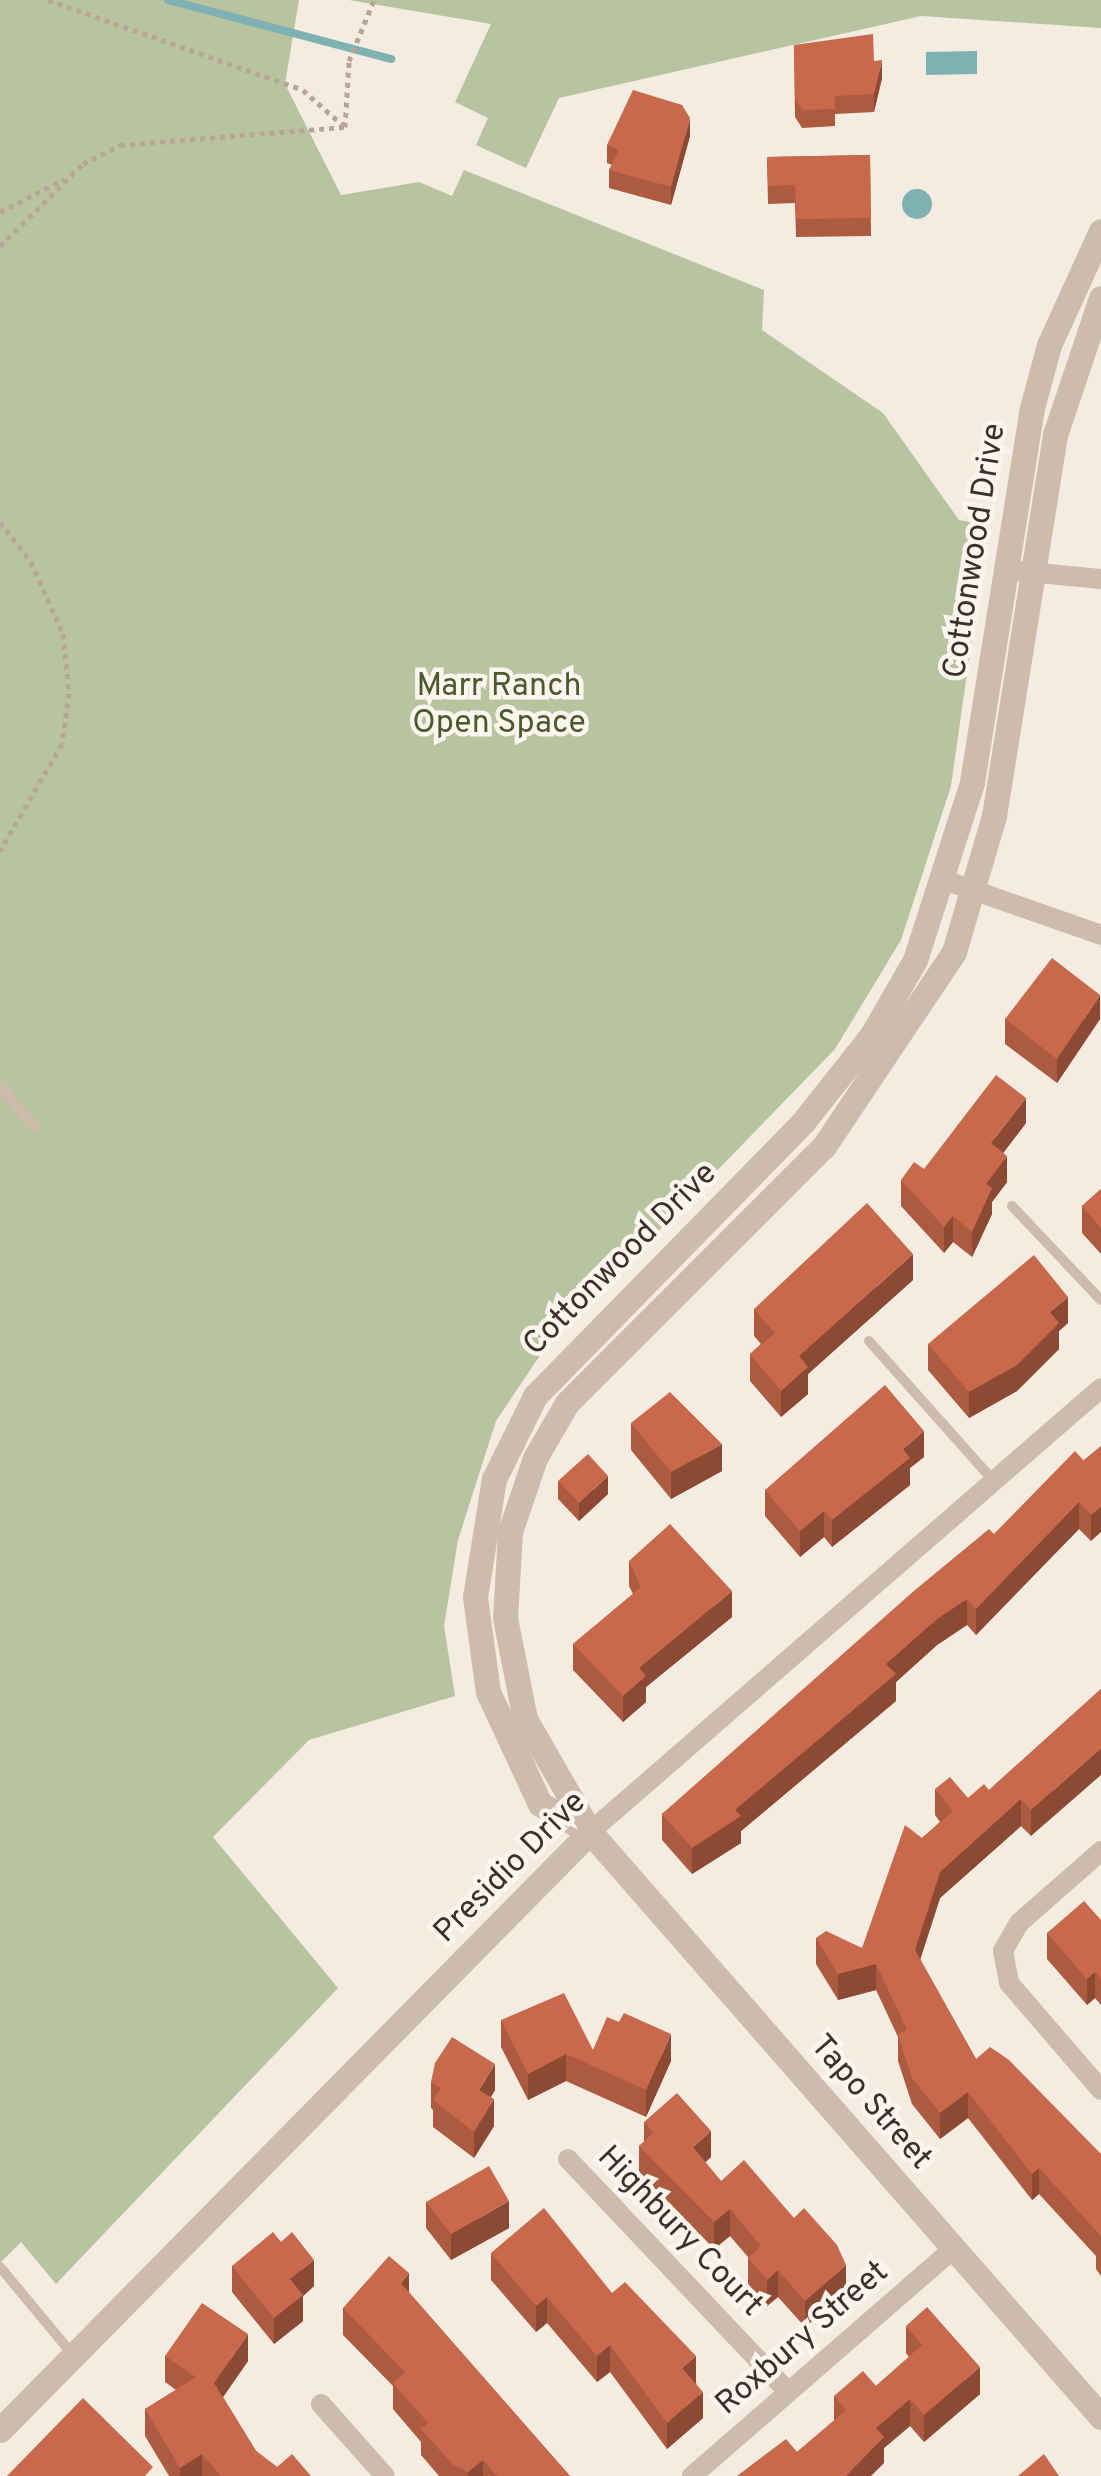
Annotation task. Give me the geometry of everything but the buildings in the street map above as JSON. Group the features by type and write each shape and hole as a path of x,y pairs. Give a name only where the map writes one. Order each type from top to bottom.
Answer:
{"street":[{"name":"Cottonwood Drive","path":"590,1832 540,1804 488,1692 476,1598 494,1479 535,1396 565,1358 844,1074 896,998 947,881 1049,345 1101,231"},
{"name":"Cottonwood Drive","path":"590,1832 526,1719 510,1658 510,1532 535,1458 567,1403 866,1096 954,952 976,890 1055,436 1101,298"},
{"path":"1004,570 1101,580"},
{"path":"947,881 1101,935"},
{"name":"Presidio Drive","path":"0,2430 590,1832 1101,1388"},
{"name":"Tapo Street","path":"590,1832 1101,2418"},
{"path":"1101,1851 1008,1936 1004,1968 1101,2090"},
{"name":"Highbury Court","path":"568,2158 788,2392"},
{"name":"Roxbury Street","path":"692,2476 954,2248"},
{"path":"321,2404 385,2476"}],"lane":[{"path":"0,1086 36,1127"},
{"path":"1012,1206 1101,1300"},
{"path":"870,1342 994,1481"},
{"path":"0,2267 74,2356"}],"path":[{"path":"48,0 303,90 346,128"},
{"path":"346,128 349,61 374,0"},
{"path":"0,212 120,145 346,128"},
{"path":"0,246 72,174"},
{"path":"0,522 32,562 63,634 69,693 62,744 0,851"}],"green space":[{"name":"Marr Ranch Open Space","path":"0,0 299,0 285,84 341,195 419,182 452,196 464,170 764,290 762,330 883,413 959,520 988,525 951,786 901,940 835,1049 545,1348 496,1421 458,1540 444,1626 455,1696 309,1740 213,1837 338,1988 56,2284 21,2242 0,2263"},
{"path":"349,0 1101,0 1101,28 921,16 559,98 526,168 476,145 488,118 455,102 491,24"}],"water":[{"path":"977,51 977,74 926,75 926,52"},
{"path":"917,189 928,193 932,204 928,215 917,219 906,215 902,204 906,193"}],"waterway":[{"path":"168,0 391,59"}]}
